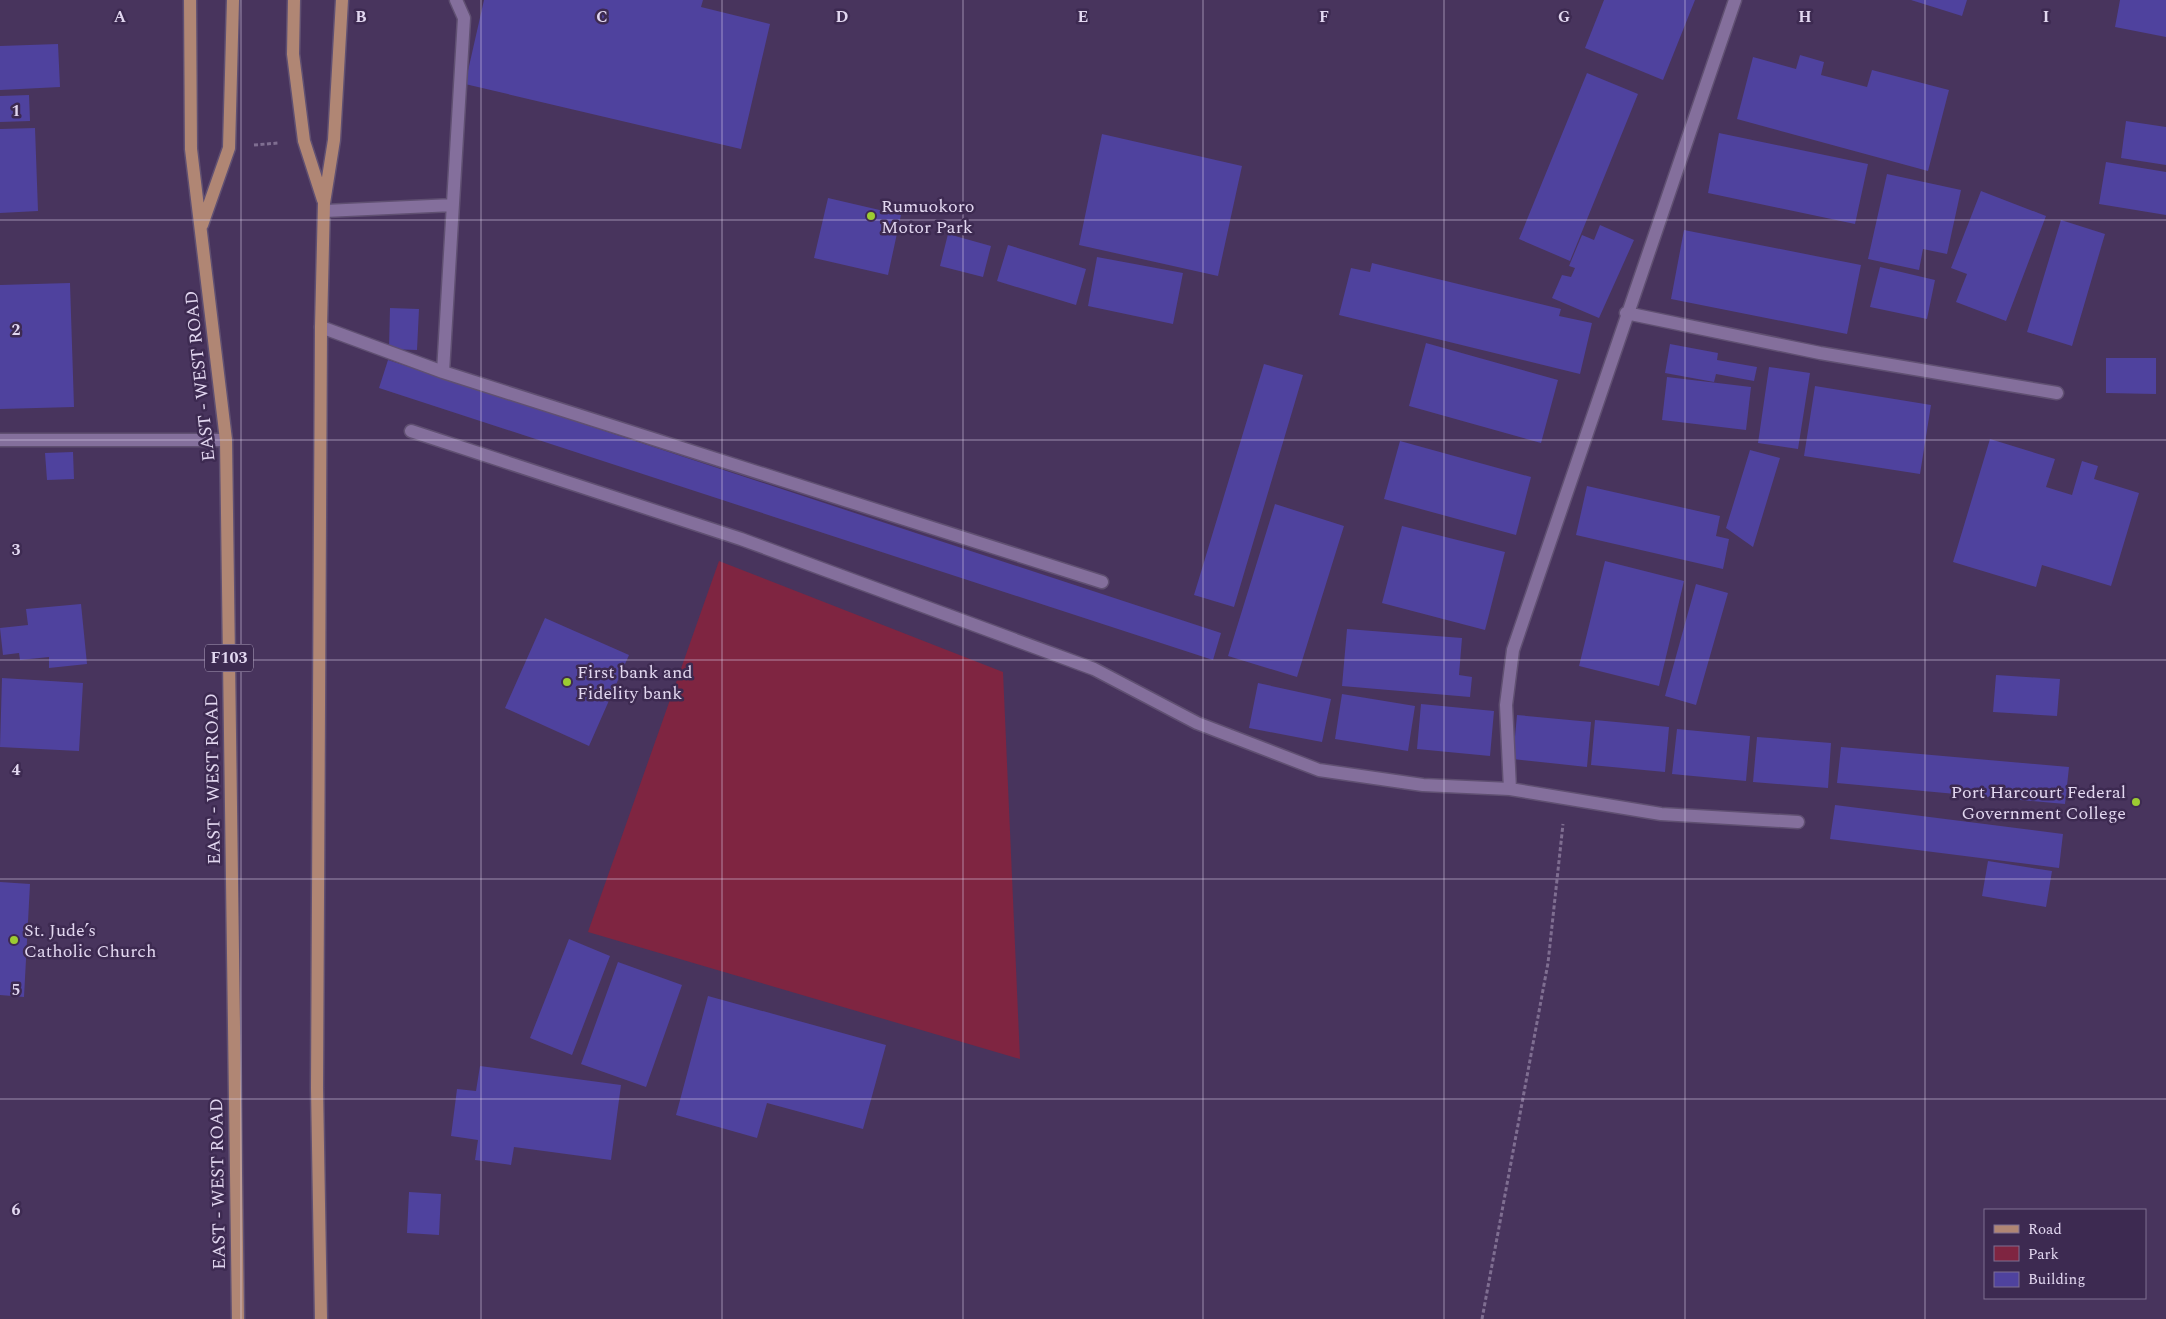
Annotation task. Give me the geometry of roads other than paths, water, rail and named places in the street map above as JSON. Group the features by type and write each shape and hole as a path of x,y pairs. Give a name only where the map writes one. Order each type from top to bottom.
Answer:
{"main road":[{"name":"EAST - WEST ROAD","path":"190,0 191,149 226,440 238,1319"},
{"path":"201,228 229,148 234,0"},
{"path":"294,0 293,54 304,140 324,207"},
{"path":"320,1319 317,1078 321,327 324,207 334,140 342,0"}],"street":[{"path":"443,372 464,18 456,0"},
{"path":"1510,789 1506,705 1513,650 1626,313 1735,0"},
{"path":"324,207 453,205"},
{"path":"1626,313 1820,353 2057,393"},
{"path":"321,327 443,372 1102,582"},
{"path":"411,431 741,539 1094,669 1197,722 1319,770 1423,785 1510,789 1661,814 1798,822"},
{"path":"0,440 226,440"}],"place":[{"name":"Rumuokoro Motor Park","path":"871,216"},
{"name":"First bank and Fidelity bank","path":"567,682"},
{"name":"Port Harcourt Federal Government College","path":"2136,802"},
{"name":"St. Jude’s Catholic Church","path":"14,940"}]}
